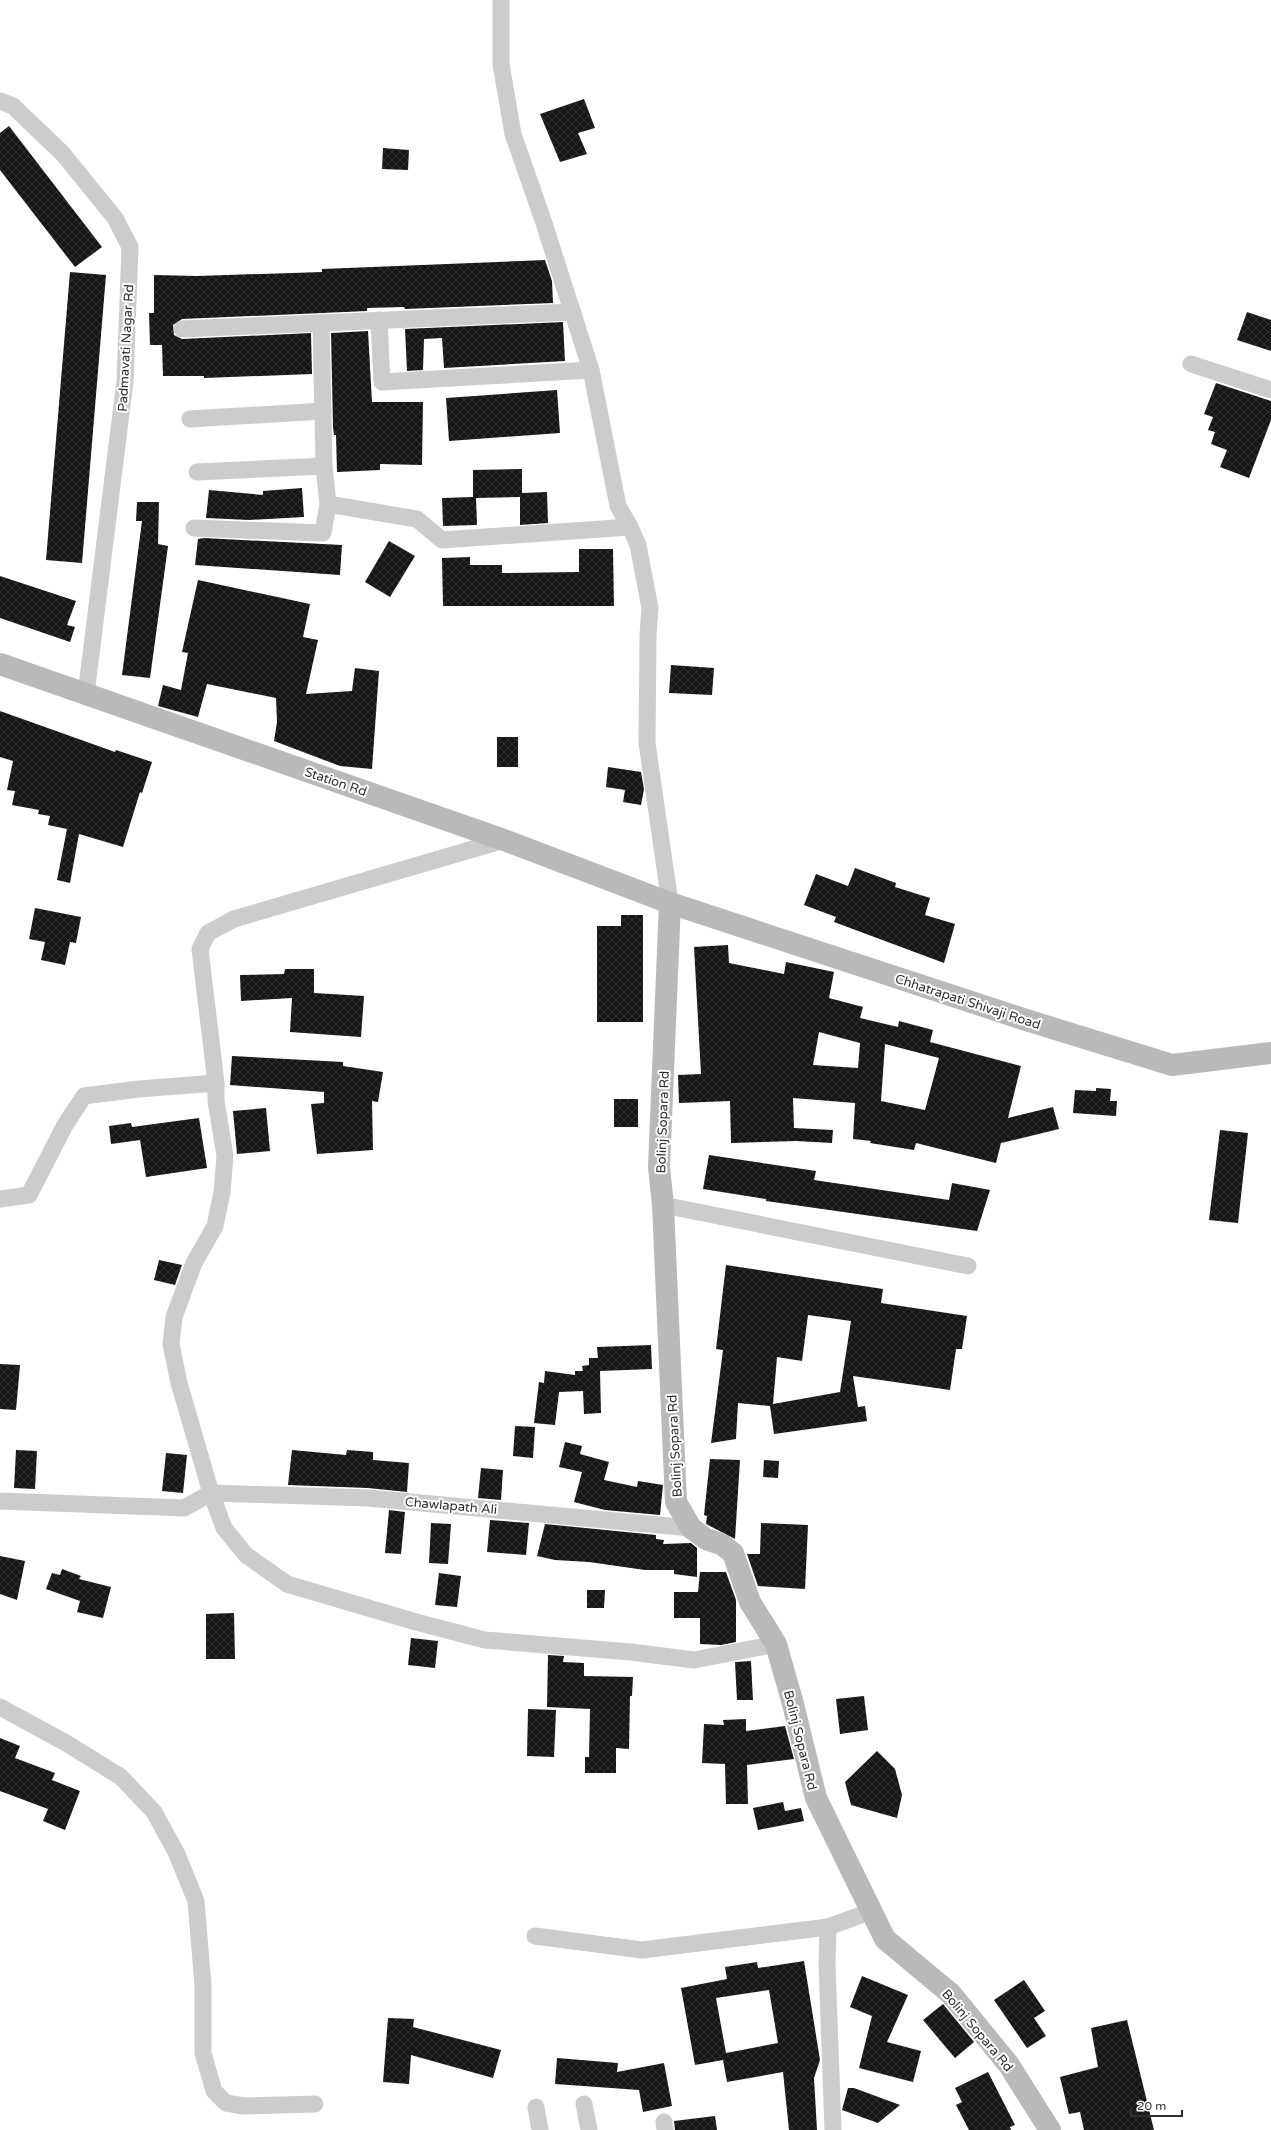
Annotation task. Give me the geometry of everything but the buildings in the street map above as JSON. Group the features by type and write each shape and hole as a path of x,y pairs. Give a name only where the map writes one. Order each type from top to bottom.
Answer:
{"main road":[{"name":"Station Rd","path":"0,664 504,840 670,903"},
{"name":"Chhatrapati Shivaji Road","path":"670,903 1023,1019 1172,1065 1271,1053"},
{"name":"Bolinj Sopara Rd","path":"670,903 659,1167 663,1205 676,1502 691,1528 706,1539 721,1544 733,1553 750,1602 776,1644 793,1704 816,1798 885,1938 951,1994 1009,2066 1050,2130"}],"street":[{"path":"501,0 501,64 513,134 591,370 618,506 638,545 650,608 648,635 647,743 670,903"},
{"name":"Padmavati Nagar Rd","path":"0,101 13,106 63,154 115,218 130,247 125,381 86,694"},
{"path":"182,329 573,312"},
{"path":"380,320 382,382 591,370"},
{"path":"194,528 323,533 328,504 324,466 321,323"},
{"path":"1191,364 1271,390"},
{"path":"190,419 323,411"},
{"path":"197,472 324,466"},
{"path":"328,504 417,519 442,540 630,527"},
{"path":"504,840 234,919 208,933 200,949 216,1083 216,1101 225,1156 222,1192 215,1226 194,1263 174,1317 171,1344 178,1383 211,1493 224,1528 246,1555 287,1584 416,1622 485,1640 631,1652 694,1660 776,1644"},
{"path":"0,1199 29,1195 65,1124 84,1096 139,1089 216,1083"},
{"path":"663,1205 968,1266"},
{"path":"0,1501 184,1508 211,1493"},
{"name":"Chawlapath Ali","path":"211,1493 368,1498 691,1528"},
{"path":"0,1707 121,1777 154,1812 168,1838 196,1901 203,1985 203,2053 214,2091 226,2103 244,2106 315,2104"},
{"path":"535,1936 642,1950 828,1927 872,1911"},
{"path":"828,1927 827,1964 833,2130"},
{"path":"584,2104 589,2130"},
{"path":"536,2108 540,2130"}]}
